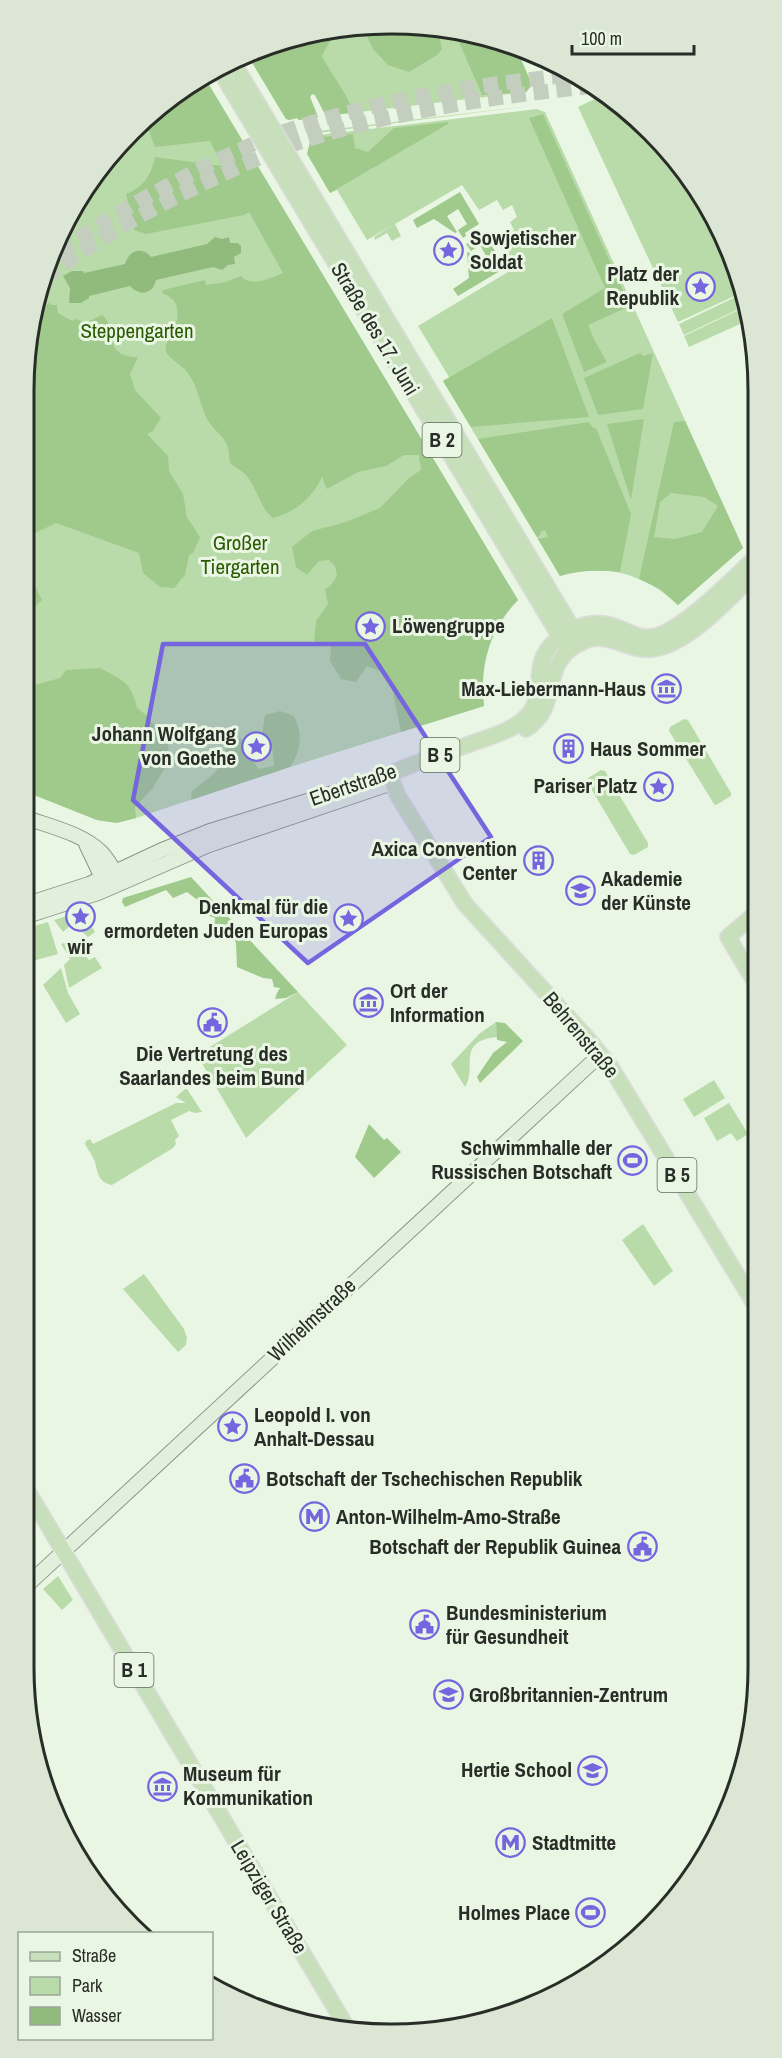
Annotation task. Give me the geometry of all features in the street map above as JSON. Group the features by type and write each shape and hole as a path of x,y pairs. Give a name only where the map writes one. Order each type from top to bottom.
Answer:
{"main road":[{"name":"Straße des 17. Juni","path":"237,69 570,640"},
{"name":"Straße des 17. Juni","path":"223,76 570,640"},
{"path":"570,640 589,624 619,627 640,637 660,636 687,618 748,564"},
{"path":"570,640 609,639 633,647 652,649 670,644 708,617 748,580"},
{"name":"Ebertstraße","path":"34,913 112,881 391,778 522,721 529,714 537,694 539,669 544,654 551,644 570,640"},
{"name":"Behrenstraße","path":"391,778 401,801 465,904 601,1054 617,1076 748,1293"},
{"path":"34,821 82,840 103,854 112,881"},
{"name":"Ebertstraße","path":"34,902 86,886 112,881"},
{"path":"748,920 728,937 748,971"},
{"name":"Wilhelmstraße","path":"34,1579 601,1054"},
{"name":"Leipziger Straße","path":"34,1502 342,2020"}],"highlighted area":[{"path":"163,644 365,644 491,837 308,963 133,800"}],"green space":[{"path":"391,34 461,41 521,59 532,85 526,92 326,116 315,95 312,94 310,97 318,117 299,120 297,118 286,119 252,63 276,53 321,41"},
{"name":"Großer Tiergarten","path":"209,85 518,600 493,636 485,663 484,706 136,818 116,822 97,820 34,795 34,391 41,321 53,276 71,233 108,174 156,123"},
{"name":"Platz der Republik","path":"595,99 608,108 643,139 674,174 711,233 729,276 734,296 678,322 578,107"},
{"path":"536,105 310,134 310,132"},
{"path":"537,109 545,112 743,548 678,605 652,585 623,574 592,570 560,576 443,381 449,377 418,326 513,269 497,241 514,230 510,222 517,217 512,205 503,210 497,200 479,210 462,185 395,224 401,236 392,241 387,233 375,240 374,237 391,226 367,240 337,190 330,193 308,154 311,136"},
{"path":"735,298 738,309 684,335 679,324"},
{"path":"738,310 741,323 689,347 684,336"},
{"path":"684,719 688,720 731,793 731,796 716,805 669,731 670,727"},
{"path":"601,770 605,771 648,843 648,847 634,855 630,854 587,782 588,778"},
{"path":"82,911 95,932 88,937 73,923 63,932 54,920"},
{"path":"48,922 58,954 34,961 34,926"},
{"path":"71,941 89,960 95,957 102,968 69,988 64,965 70,959 61,944"},
{"path":"61,968 68,993 80,1014 66,1023 43,985"},
{"path":"298,992 347,1045 246,1138 197,1055"},
{"path":"496,1022 497,1037 476,1044 472,1050 470,1072 465,1087 451,1064 479,1034"},
{"path":"714,1080 725,1098 694,1117 683,1099"},
{"path":"185,1089 202,1112 189,1111 171,1120 179,1136 173,1148 112,1185 101,1180 85,1144 86,1141 90,1139 93,1144 176,1103 186,1103 176,1097"},
{"path":"729,1103 748,1134 737,1141 731,1133 717,1141 704,1118"},
{"path":"643,1224 673,1271 654,1286 622,1240"},
{"path":"144,1274 184,1329 187,1338 186,1345 178,1352 123,1289"},
{"path":"58,1576 73,1600 62,1610 43,1589"}],"shaded area":[{"path":"391,34 440,38 442,49 437,55 409,72 388,65 373,49 366,35"},
{"path":"331,40 322,56 349,102 352,109 350,113 326,116 315,95 312,94 310,97 318,117 299,120 297,118 286,119 252,63 276,53"},
{"path":"458,41 506,53 521,59 532,85 526,92 482,95"},
{"path":"209,85 518,600 500,623 488,649 483,677 484,706 401,732 393,692 385,673 367,666 356,682 341,679 330,661 331,645 314,641 316,621 328,604 325,589 337,576 335,566 329,560 319,561 307,575 296,567 292,547 312,531 346,522 380,508 409,478 421,470 419,455 404,455 386,466 358,472 327,489 322,477 308,498 296,508 273,518 268,513 249,479 230,463 227,445 207,419 191,378 166,351 178,315 175,303 162,293 163,290 205,280 206,285 226,282 241,276 245,280 256,282 283,273 249,212 244,215 146,234 134,230 126,194 146,180 155,157 222,166 210,141 155,147 149,130 174,108","holes":["371,614 379,617 383,625 380,634 372,638 363,635 359,626 363,618"]},
{"path":"543,114 630,306 588,325 607,362 584,372 562,314 605,288 529,118"},
{"path":"448,122 330,193 307,154 311,138 353,134 355,148 368,152 394,128"},
{"path":"460,192 479,224 465,233 466,236 463,238 458,230 467,224 458,209 447,216 457,232 455,233 434,219 417,228 413,220"},
{"path":"486,236 505,268 458,296 453,289 469,278 467,253 469,252 478,267 489,261 480,245 471,251 466,244 470,242 471,244"},
{"path":"50,302 51,305 57,305 58,313 72,321 77,319 85,323 102,315 107,320 112,340 119,352 126,356 138,357 130,374 135,390 161,418 153,431 147,434 168,456 169,471 183,494 187,517 200,537 193,553 189,555 185,575 174,588 160,587 143,573 139,553 56,523 34,533 35,368 45,306"},
{"path":"552,318 589,417 471,427 443,381"},
{"path":"640,353 643,356 653,353 643,409 598,415 584,378"},
{"path":"644,419 631,500 607,424"},
{"path":"685,421 743,548 678,605 660,589 639,579 674,422","holes":["671,493 704,497 718,506 702,532 675,539 654,537 660,502"]},
{"path":"589,422 593,428 596,428 631,514 620,572 590,571 560,576 538,539 548,537 545,530 537,537 478,439"},
{"path":"34,586 35,586 42,600 34,608"},
{"path":"100,668 120,679 132,692 137,708 168,737 169,761 152,789 135,807 136,818 117,823 97,820 34,795 34,685 60,678 66,670"},
{"path":"280,711 294,716 299,729 300,742 297,755 290,767 191,800 192,791 217,770 229,739 241,738 258,769 274,766 272,746 262,735 265,715"},
{"path":"191,877 298,992 286,998 275,999 280,988 274,987 272,979 263,978 237,967 236,943 233,937 214,933 215,918 201,913 200,902 187,892 173,898 166,890 125,907 122,902 123,898"},
{"path":"496,1022 505,1023 523,1041 480,1083 477,1077 493,1053 507,1042 497,1040"},
{"path":"369,1124 384,1140 387,1138 401,1152 374,1178 355,1157"}],"water":[{"path":"215,237 222,239 229,237 230,243 238,243 241,246 241,253 234,257 235,264 228,265 222,270 213,267 156,280 149,291 142,293 130,286 89,296 81,303 69,303 70,288 63,276 72,271 83,271 84,273 125,264 129,255 136,251 144,251 151,257 207,244"}],"tunnel":[{"path":"65,247 117,214 176,181 280,133 387,103 460,89 559,76"},
{"path":"56,270 107,235 150,210 240,167 297,143 415,112 523,94 578,88"}],"place":[{"name":"Sowjetischer Soldat","path":"449,250"},
{"name":"Platz der Republik","path":"700,286"},
{"name":"Löwengruppe","path":"371,626"},
{"name":"Max-Liebermann-Haus","path":"667,689"},
{"name":"Johann Wolfgang von Goethe","path":"257,746"},
{"name":"Haus Sommer","path":"569,749"},
{"name":"Pariser Platz","path":"658,786"},
{"name":"Axica Convention Center","path":"538,861"},
{"name":"Akademie der Künste","path":"580,891"},
{"name":"wir","path":"80,916"},
{"name":"Denkmal für die ermordeten Juden Europas","path":"349,919"},
{"name":"Ort der Information","path":"369,1003"},
{"name":"Die Vertretung des Saarlandes beim Bund","path":"212,1023"},
{"name":"Schwimmhalle der Russischen Botschaft","path":"633,1160"},
{"name":"Leopold I. von Anhalt-Dessau","path":"233,1427"},
{"name":"Botschaft der Tschechischen Republik","path":"245,1479"},
{"name":"Anton-Wilhelm-Amo-Straße","path":"315,1517"},
{"name":"Botschaft der Republik Guinea","path":"642,1547"},
{"name":"Bundesministerium für Gesundheit","path":"425,1625"},
{"name":"Großbritannien-Zentrum","path":"448,1695"},
{"name":"Hertie School","path":"593,1770"},
{"name":"Museum für Kommunikation","path":"162,1786"},
{"name":"Stadtmitte","path":"511,1843"},
{"name":"Holmes Place","path":"591,1913"}],"park label":[{"name":"Steppengarten","path":"137,331"}]}
